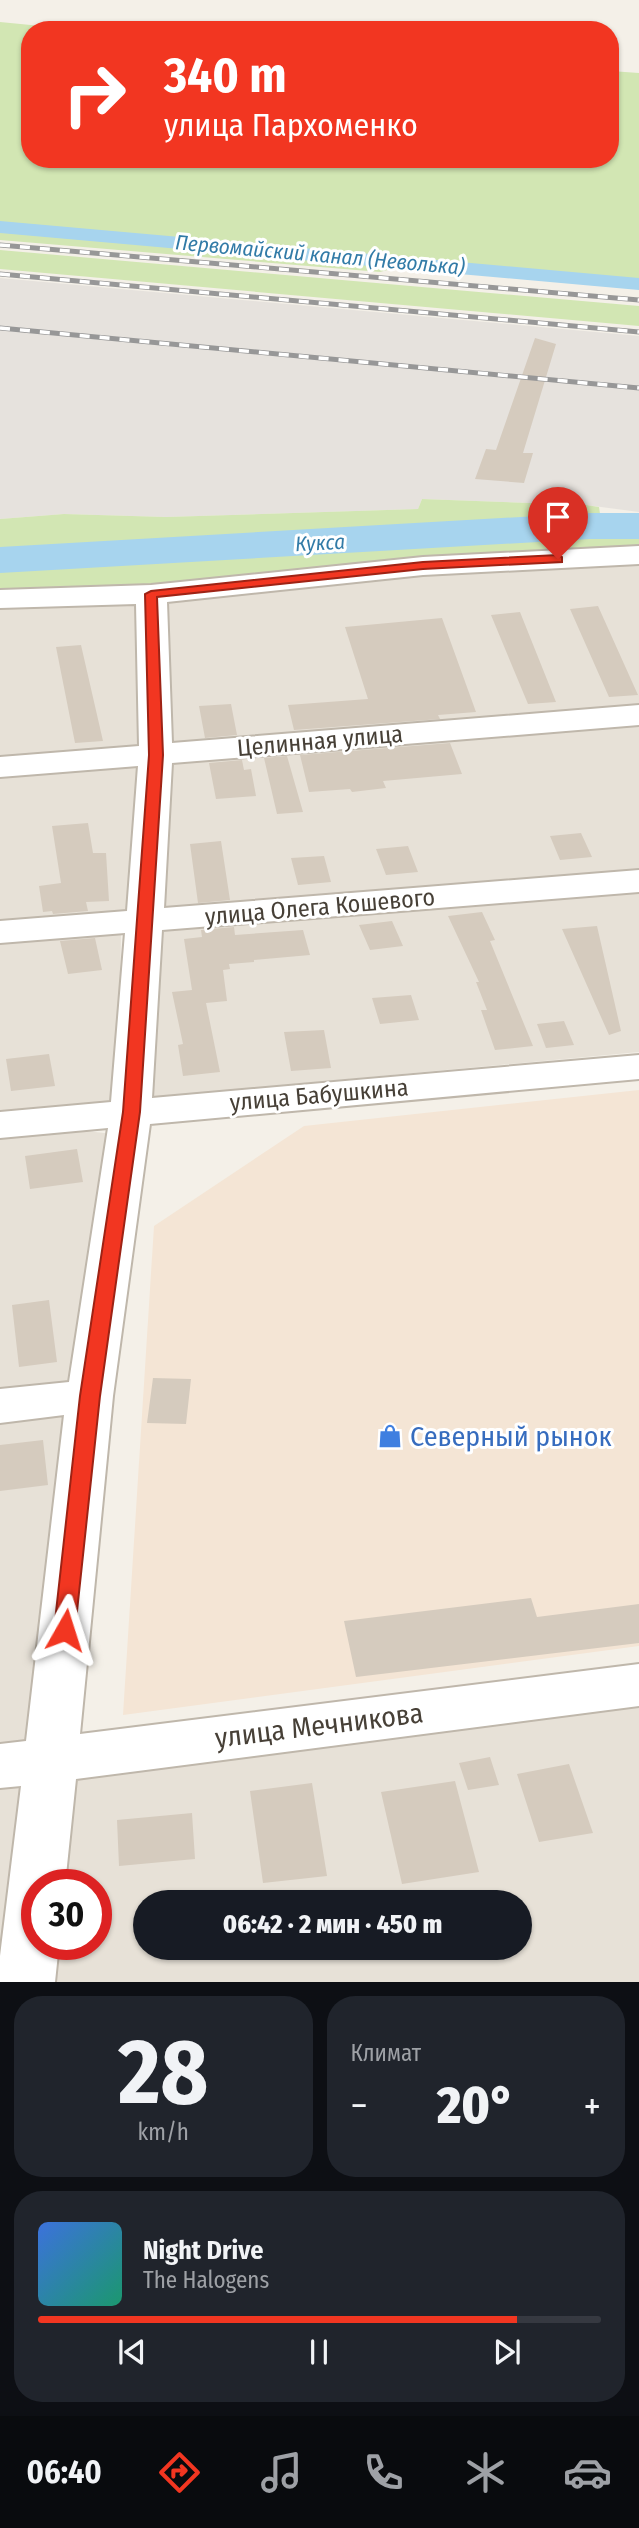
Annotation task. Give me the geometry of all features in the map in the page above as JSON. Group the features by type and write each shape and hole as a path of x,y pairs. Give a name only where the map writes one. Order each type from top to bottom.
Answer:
{"street":[{"path":"0,599 151,594 423,566 639,555"},
{"path":"39,1869 90,1396 131,1112 156,755 151,594"},
{"name":"Целинная улица","path":"0,767 639,715"},
{"name":"улица Олега Кошевого","path":"0,932 639,881"},
{"name":"улица Бабушкина","path":"0,1125 639,1067"},
{"path":"0,1406 90,1396"},
{"name":"улица Мечникова","path":"0,1766 639,1685"},
{"path":"26,1982 28,1960"}],"shaded area":[{"path":"0,278 639,336 639,512 586,505 422,499 418,509 166,517 64,514 0,519"},
{"path":"594,562 639,564 639,710 162,747 165,597 430,569"},
{"path":"141,602 140,750 0,761 0,605"},
{"path":"639,721 639,873 157,911 164,759"},
{"path":"139,763 130,913 0,923 0,774"},
{"path":"639,888 639,1052 144,1098 160,927"},
{"path":"121,928 119,1102 0,1114 0,938"},
{"name":"Северный рынок","path":"639,1090 639,1646 123,1715 154,1226 304,1126"},
{"path":"56,1128 114,1134 81,1386 0,1395 0,1134"},
{"path":"72,1407 41,1744 0,1749 0,1415"},
{"path":"639,1697 639,1982 41,1982 43,1960 112,1960 112,1869 54,1869 64,1771"},
{"path":"28,1776 0,1982 0,1780"}],"green space":[{"path":"0,22 21,24 21,168 619,168 619,72 639,73 639,280 424,260 380,272 0,240"},
{"path":"0,250 639,306 639,326 0,269"},
{"path":"422,499 586,505 599,507 601,521 163,542 0,556 0,519 64,514 166,517 418,509"},
{"path":"605,531 639,533 639,549 142,588 0,591 0,566 35,562"}],"building":[{"path":"535,338 556,344 523,453 533,453 524,483 475,479 486,449 496,450"},
{"path":"598,606 638,695 609,697 570,609"},
{"path":"520,612 556,702 528,704 491,615"},
{"path":"442,618 476,712 438,715 440,719 294,730 288,705 368,699 345,627"},
{"path":"81,645 103,741 75,743 56,647"},
{"path":"231,704 237,735 205,738 199,706"},
{"path":"450,743 462,774 383,781 386,788 352,792 350,789 309,792 300,755"},
{"path":"287,756 303,812 277,814 264,758"},
{"path":"242,760 244,770 251,769 256,796 216,799 209,763"},
{"path":"88,823 93,853 106,853 109,901 86,902 88,911 53,914 52,911 43,912 39,886 61,883 52,826"},
{"path":"581,833 592,857 560,860 550,836"},
{"path":"221,841 230,900 198,903 190,844"},
{"path":"408,846 418,872 386,875 376,849"},
{"path":"324,856 331,882 298,885 291,858"},
{"path":"482,912 495,940 490,941 533,1046 495,1050 481,1010 487,1010 476,982 479,982 448,916"},
{"path":"392,921 403,946 370,950 359,925"},
{"path":"597,926 621,1031 609,1035 562,929"},
{"path":"234,927 235,935 303,930 310,955 229,964 230,969 223,970 227,1001 206,1003 220,1072 183,1076 178,1045 183,1044 172,992 192,990 184,939 202,937 201,930"},
{"path":"95,938 102,970 68,974 60,941"},
{"path":"411,995 419,1020 380,1024 372,998"},
{"path":"564,1021 574,1045 546,1048 537,1024"},
{"path":"324,1030 331,1068 291,1071 284,1032"},
{"path":"49,1054 55,1086 11,1091 6,1059"},
{"path":"77,1149 83,1182 30,1189 25,1156"},
{"path":"49,1300 57,1362 19,1367 12,1305"},
{"path":"153,1378 191,1379 186,1424 147,1423"},
{"path":"43,1440 48,1485 0,1491 0,1445"},
{"path":"531,1598 537,1617 639,1604 639,1643 356,1677 344,1621"},
{"path":"490,1757 499,1785 468,1790 459,1763"},
{"path":"569,1764 593,1833 539,1842 517,1774"},
{"path":"455,1781 479,1872 402,1884 381,1792"},
{"path":"312,1783 327,1876 263,1883 250,1791"},
{"path":"192,1813 195,1859 119,1866 117,1820"}],"waterway":[{"name":"Первомайский канал (Неволька)","path":"0,227 639,284"},
{"name":"Кукса","path":"0,560 590,526 639,526"}],"railway":[{"path":"0,245 639,300"},
{"path":"0,274 639,332"},
{"path":"0,328 639,388"}],"place":[{"name":"Северный рынок","path":"390,1436"}],"route":[{"path":"65,1630 90,1396 131,1112 156,755 151,594 423,566 558,559"}]}
